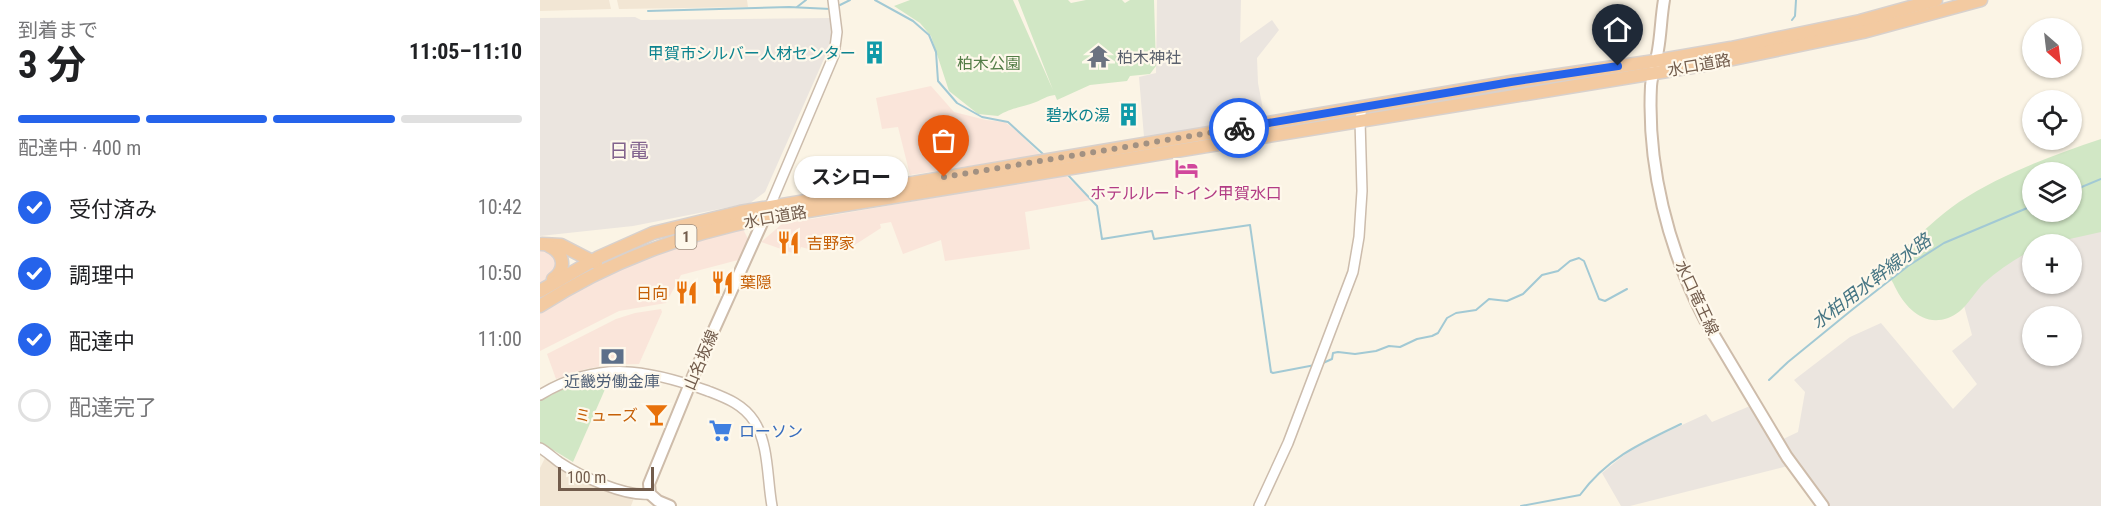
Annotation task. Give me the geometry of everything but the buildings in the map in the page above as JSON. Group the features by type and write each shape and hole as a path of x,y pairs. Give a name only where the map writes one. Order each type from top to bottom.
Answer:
{"highway":[{"name":"水口道路","path":"1654,67 1860,21 1936,0"},
{"name":"水口道路","path":"540,290 596,259 653,233 675,226 1361,114 1511,82 1767,52 1852,34 1981,0"},
{"name":"水口道路","path":"540,306 610,266 673,241 767,212"},
{"path":"544,245 561,245 605,265 654,244 673,241"},
{"path":"540,290 557,277 563,262 558,252 544,245"}],"main road":[{"name":"水口竜王線","path":"1664,0 1651,86 1653,146 1657,181 1678,258 1688,286 1705,320 1787,457 1823,506"},
{"name":"山名坂線","path":"650,494 649,484 690,384 767,212"},
{"path":"650,494 658,501 670,506"}],"street":[{"path":"767,212 834,56 837,32 833,0"},
{"path":"1259,506 1288,444 1353,272 1359,237 1362,191 1361,114"},
{"path":"540,395 571,379 612,371 639,372 666,376 736,403 754,421 761,437 772,506"},
{"path":"540,448 559,462 591,479 639,495 650,494"}],"shaded area":[{"path":"540,0 609,0 611,9 540,11"},
{"path":"617,0 747,0 748,7 619,9"},
{"path":"1157,0 1241,0 1240,43 1272,20 1279,30 1257,58 1258,83 1265,120 1144,137 1139,77 1156,73"},
{"path":"635,17 641,20 831,18 831,43 765,192 750,203 633,226 540,236 540,18"},
{"path":"931,86 954,112 1005,122 1041,155 910,175 898,127 882,129 876,98"},
{"path":"1065,175 1091,200 1025,212 1030,249 945,261 941,240 903,254 891,222 880,224 881,228 850,248 820,252 801,247 798,255 761,242 782,224"},
{"path":"2101,215 2101,506 1829,506 1796,464 1630,506 1621,506 1602,473 1634,447 1706,414 1712,422 1750,406 1773,444 1798,432 1805,392 1794,380 1850,337 1881,323 1953,409 1977,384 1952,351 1972,335 1954,269 2022,244 2022,294 2082,294 2082,234 2049,234"},
{"path":"743,229 748,239 742,259 681,275 666,303 619,311 540,351 540,312 594,280 672,246"},
{"path":"540,247 544,247 559,260 557,272 540,283"},
{"path":"661,309 662,312 639,364 608,365 586,369 556,379 547,354 616,319"},
{"path":"546,456 591,481 634,498 631,506 540,506 540,468"}],"green space":[{"name":"柏木公園","path":"910,0 1013,0 1053,90 1018,0 1068,0 1071,3 1086,0 1122,0 1125,3 1130,0 1154,0 1156,66 1150,74 1130,76 1127,81 1090,85 1057,100 1055,95 1050,96 998,116 978,114 949,91 931,36 920,23 894,6"},
{"path":"2101,139 2101,232 2082,236 2082,234 2022,234 2022,256 1984,283 1964,307 1948,318 1931,320 1916,313 1904,302 1889,273 1894,258 1959,202 2022,169 2022,222 2082,222 2082,162 2038,162 2071,150 2082,150 2082,146"},
{"path":"610,378 573,462 540,442 540,401 573,384"}],"waterway":[{"path":"797,7 806,0"},
{"path":"836,7 850,0"},
{"path":"875,0 913,21 929,35 936,52 938,81 957,103 982,117 1008,122 1043,154"},
{"path":"1792,20 1795,16 1796,0"},
{"path":"648,11 789,7 831,9"},
{"path":"1067,174 1097,206 1102,239 1152,231 1154,239 1250,225 1271,372 1315,365"},
{"name":"水柏用水幹線水路","path":"2082,187 2101,179"},
{"name":"水柏用水幹線水路","path":"1769,380 1788,362 1908,266 1944,243 2022,210"},
{"path":"1323,363 1332,359 1333,353 1355,354 1376,351 1389,346 1400,347 1417,339 1432,336 1438,333 1447,318 1456,313 1476,310 1489,299 1507,301 1523,294 1542,275 1558,271 1570,261 1579,258 1584,261 1599,299 1605,301 1627,289"},
{"name":"水柏用水幹線水路","path":"1521,506 1580,495 1590,482 1613,461 1681,424"}],"way so far":[{"path":"944,177 1239,128"}],"place":[{"name":"甲賀市シルバー人材センター","path":"874,53"},
{"name":"柏木神社","path":"1099,57"},
{"name":"碧水の湯","path":"1128,115"},
{"name":"ホテルルートイン甲賀水口","path":"1186,168"},
{"name":"スシロー","path":"944,177"},
{"name":"吉野家","path":"789,243"},
{"name":"葉隠","path":"722,282"},
{"name":"日向","path":"686,293"},
{"name":"近畿労働金庫","path":"612,356"},
{"name":"ミューズ","path":"656,415"},
{"name":"ローソン","path":"721,431"}],"district":[{"name":"日電","path":"629,151"}],"route":[{"path":"1239,128 1618,66"}]}
